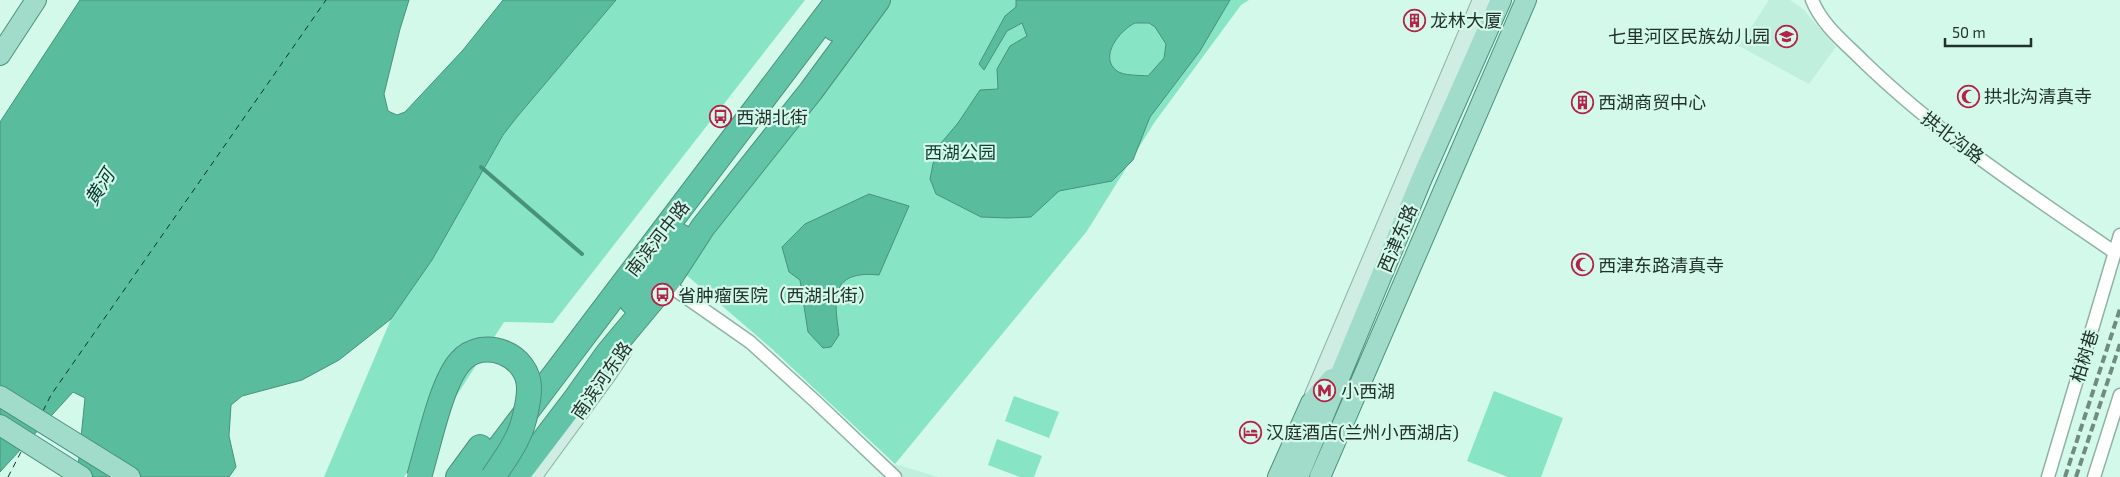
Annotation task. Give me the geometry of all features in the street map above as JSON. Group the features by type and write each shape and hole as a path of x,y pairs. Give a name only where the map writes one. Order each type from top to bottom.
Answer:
{"highway":[{"name":"南滨河中路","path":"477,477 581,337 749,120 838,0"},
{"name":"南滨河中路","path":"504,477 692,220 762,130 857,0"},
{"path":"516,477 608,353 668,281 703,227 811,91 878,0"},
{"path":"458,477 645,228 727,129 749,120"},
{"path":"419,477 444,392 452,374 460,361 474,352 489,349 504,352 517,360 526,373 529,389 519,434 493,477"}],"main road":[{"path":"0,35 24,0"},
{"path":"0,55 36,0"},
{"name":"西津东路","path":"1298,477 1422,178 1501,0"},
{"name":"西津东路","path":"1320,477 1526,0"},
{"path":"1278,477 1311,404 1345,363"},
{"path":"0,396 130,477"},
{"path":"0,425 82,477"}],"street":[{"name":"西津东路","path":"1311,404 1482,0"},
{"name":"拱北沟路","path":"1812,0 1828,27 1899,96 2029,194 2114,252"},
{"name":"柏树巷","path":"2048,477 2120,235"},
{"name":"南滨河东路","path":"532,477 608,373 668,281"},
{"path":"668,281 677,291 750,342 895,477"},
{"path":"2094,477 2120,395"},
{"name":"西津东路","path":"1328,477 1333,446"}],"shaded area":[{"name":"七里河区民族幼儿园","path":"1769,0 1790,0 1803,9 1836,47 1809,84 1739,46"},
{"path":"895,464 938,477 882,477"}],"green space":[{"path":"616,0 805,0 553,323 504,322 404,477 324,477 391,319 432,260 503,135"},
{"name":"西湖公园","path":"888,0 1249,0 1241,5 1154,123 1087,231 895,464 772,349 684,273"},
{"path":"1494,391 1563,418 1541,477 1508,477 1467,461"},
{"path":"1014,396 1059,412 1049,438 1005,421"},
{"path":"997,439 1042,456 1034,477 1020,477 988,465"}],"water":[{"name":"黄河","path":"80,0 409,0 384,94 388,111 397,115 405,112 463,50 503,0 616,0 503,135 432,260 391,319 339,360 302,380 242,396 231,405 229,436 236,467 229,477 77,477 85,398 73,392 0,472 0,122"},
{"path":"1016,0 1230,0 1200,51 1150,117 1133,160 1112,181 1059,191 1031,217 981,217 936,194 930,179 936,149 958,123 980,90 998,89 997,69 1010,46 1027,36 1022,23 1007,31 984,70 979,64 1005,16 1016,7","holes":["1135,23 1149,23 1155,27 1166,44 1164,58 1148,76 1120,73 1112,65 1110,59 1113,44 1129,26"]},
{"path":"869,194 909,206 879,275 851,277 843,282 839,289 836,309 839,335 831,347 823,348 808,332 800,280 789,272 782,247 805,224"}],"waterway":[{"path":"481,167 582,254"}],"ferry route":[{"path":"43,411 51,395 326,0"},
{"path":"8,477 22,450"}],"railway":[{"path":"2065,477 2120,309"},
{"path":"2076,477 2120,344"}],"place":[{"name":"龙林大厦","path":"1414,20"},
{"name":"七里河区民族幼儿园","path":"1786,36"},
{"name":"拱北沟清真寺","path":"1968,96"},
{"name":"西湖商贸中心","path":"1582,102"},
{"name":"西湖北街","path":"720,117"},
{"name":"西津东路清真寺","path":"1582,265"},
{"name":"省肿瘤医院（西湖北街）","path":"662,295"},
{"name":"小西湖","path":"1325,391"},
{"name":"汉庭酒店(兰州小西湖店)","path":"1250,432"}]}
